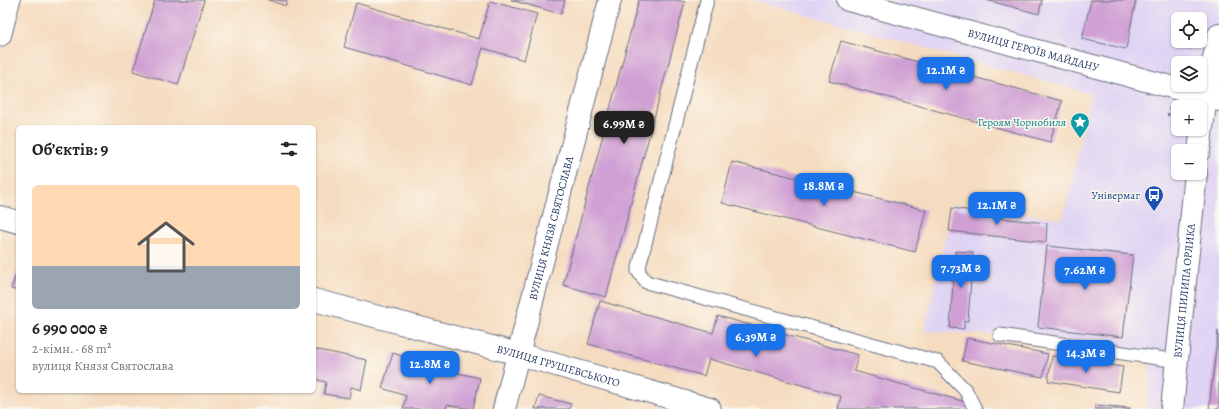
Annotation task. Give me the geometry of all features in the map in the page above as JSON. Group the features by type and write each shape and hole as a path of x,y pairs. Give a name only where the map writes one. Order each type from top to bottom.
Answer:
{"street":[{"path":"0,35 9,0"},
{"name":"ВУЛИЦЯ КНЯЗЯ СВЯТОСЛАВА","path":"504,409 610,0"},
{"name":"ВУЛИЦЯ ГЕРОЇВ МАЙДАНУ","path":"848,0 1212,98"},
{"path":"1201,144 1212,98 1219,35"},
{"name":"ВУЛИЦЯ ПИЛИПА ОРЛИКА","path":"1172,409 1178,362 1195,180"},
{"path":"0,217 16,221"},
{"name":"ВУЛИЦЯ ГРУШЕВСЬКОГО","path":"316,301 518,354 710,409"}],"lane":[{"path":"707,0 638,271 646,282 938,362 966,390 975,409"},
{"path":"1000,335 1178,362"}],"shaded area":[{"path":"753,0 1219,0 1219,409 1146,409 1151,358 1000,335 924,331 953,204 1063,219 1091,94"}],"building":[{"path":"155,0 204,0 178,85 133,71"},
{"path":"268,0 287,0 286,6"},
{"path":"511,0 565,0 561,14"},
{"path":"639,0 677,0 685,2 606,297 563,285"},
{"path":"986,0 1042,0 1039,14"},
{"path":"1091,0 1136,0 1126,49 1082,39"},
{"path":"490,1 537,14 524,60 483,48 472,85 344,47 356,3 479,39"},
{"path":"841,41 1062,101 1050,142 829,81"},
{"path":"732,162 926,210 915,252 722,203"},
{"path":"952,208 979,212 979,216 1047,223 1046,242 949,231"},
{"path":"1047,246 1133,255 1123,337 1038,327"},
{"path":"955,251 973,252 968,321 964,321 964,329 950,328"},
{"path":"16,275 16,290 11,289"},
{"path":"600,301 713,333 718,316 858,355 854,371 969,403 968,409 838,409 841,396 709,359 704,376 588,344"},
{"path":"1218,331 1219,409 1209,409"},
{"path":"967,338 1048,354 1043,377 962,361"},
{"path":"316,349 367,360 361,390 351,387 349,398 324,394 326,382 316,380"},
{"path":"393,353 445,370 480,378 473,409 447,405 446,409 403,409 406,396 382,388"},
{"path":"1052,356 1123,367 1119,392 1048,381"},
{"path":"539,396 571,404 569,409 535,409"},
{"path":"1095,405 1130,408 1130,409 1095,409"}],"place":[{"name":"Героям Чорнобиля","path":"1080,139"},
{"name":"Універмаг","path":"1154,212"}]}
